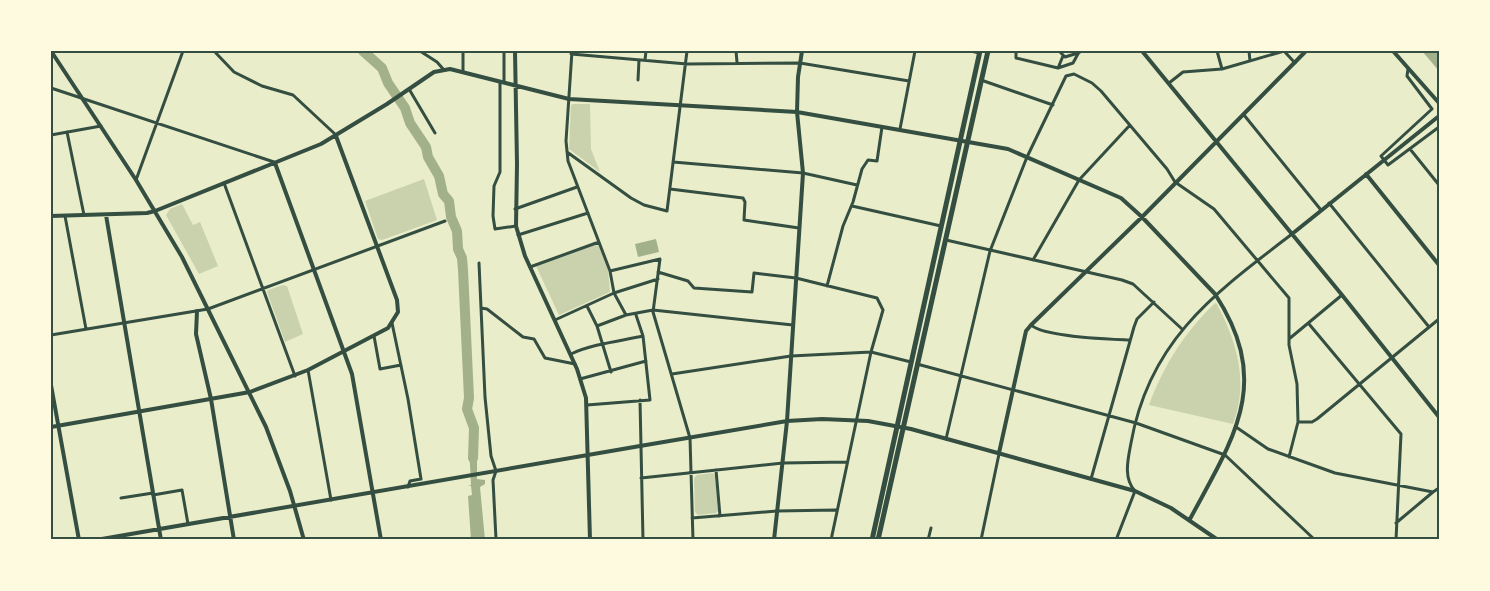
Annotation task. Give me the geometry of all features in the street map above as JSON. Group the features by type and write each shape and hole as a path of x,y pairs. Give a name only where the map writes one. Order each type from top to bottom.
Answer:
{"highway":[{"path":"872,540 899,427 941,226 988,51"},
{"path":"913,363 944,240 979,52"},
{"path":"878,540 899,427"}],"street":[{"path":"51,51 136,180 182,256 250,392 278,456 296,507 303,540"},
{"path":"136,180 183,51"},
{"path":"51,427 250,392 295,376 374,336 388,328 398,312 397,300 336,136 293,95 262,86 234,72 214,51"},
{"path":"420,51 437,62 444,70"},
{"path":"463,51 463,72"},
{"path":"504,51 500,172 494,186 493,216 495,229 516,225"},
{"path":"515,51 516,225 530,267 575,364 587,405 590,540"},
{"path":"645,60 646,51"},
{"path":"567,152 619,190 644,205 667,210 687,51"},
{"path":"736,51 737,63"},
{"path":"774,540 787,421 803,173 798,112 802,51"},
{"path":"900,129 915,51"},
{"path":"970,51 979,52"},
{"path":"1016,51 1016,58 1058,68 1073,63 1079,51"},
{"path":"1059,51 1063,56 1068,57 1079,51"},
{"path":"1142,51 1439,417"},
{"path":"1217,51 1222,69"},
{"path":"1249,51 1250,61"},
{"path":"1169,83 1183,72 1222,69 1284,51 1294,63"},
{"path":"981,540 1026,331 1306,51"},
{"path":"1393,51 1439,103"},
{"path":"626,315 614,293 610,271 570,169 566,141 571,53 687,64 800,63 909,81"},
{"path":"1058,68 1063,56"},
{"path":"638,80 639,60"},
{"path":"1408,69 1407,76 1432,109 1381,156 1383,160 1388,165 1439,127"},
{"path":"51,216 155,211 336,136 435,72 444,70 463,72 569,99 798,112 1008,149 1120,198 1142,217 1215,294 1222,305 1237,338 1244,362 1244,401 1225,455 1190,519"},
{"path":"946,439 990,251 1028,157 1066,76 1074,74 1092,83 1101,91 1167,169 1175,182 1214,209 1289,298 1289,339 1297,384 1298,422 1289,457"},
{"path":"981,80 1053,105"},
{"path":"51,88 275,163"},
{"path":"408,90 435,132"},
{"path":"1244,114 1321,210"},
{"path":"1135,491 1128,481 1127,474 1136,423 1151,381 1182,329 1215,294 1439,116"},
{"path":"1034,260 1079,180 1130,125"},
{"path":"51,135 101,126"},
{"path":"827,286 843,226 852,206 862,169 868,160 877,161 882,127"},
{"path":"68,132 84,215"},
{"path":"1409,149 1439,185"},
{"path":"673,162 803,173 857,185"},
{"path":"275,163 352,374 381,540"},
{"path":"1366,174 1439,265"},
{"path":"224,183 295,376"},
{"path":"515,209 577,187"},
{"path":"670,189 743,198 746,202 744,220 799,228"},
{"path":"1329,203 1429,327"},
{"path":"852,206 941,226"},
{"path":"518,235 588,213"},
{"path":"106,215 161,540"},
{"path":"65,216 86,330"},
{"path":"51,335 208,309 445,221"},
{"path":"944,240 1086,271 1133,284 1182,329"},
{"path":"530,267 599,242"},
{"path":"610,271 660,259 653,310 690,438 693,540"},
{"path":"478,263 485,397 491,456 496,471 493,480 496,538"},
{"path":"658,272 688,281 694,288 752,292 754,273 796,278 877,298 883,310 871,352 831,540"},
{"path":"555,320 614,293 657,279"},
{"path":"1289,339 1342,295"},
{"path":"1091,479 1129,340 1137,320 1154,302"},
{"path":"587,306 597,326 611,372"},
{"path":"481,308 487,309 523,337 534,339 545,358 575,364"},
{"path":"597,326 626,315 636,315 653,310 793,325"},
{"path":"197,311 196,334 210,399 234,540"},
{"path":"587,405 650,400 643,336 636,315"},
{"path":"1298,422 1312,422 1317,419 1439,319"},
{"path":"392,323 421,479 410,481 408,487"},
{"path":"1309,324 1401,434 1396,540"},
{"path":"1031,325 1035,329 1066,334 1129,340"},
{"path":"374,336 380,369 401,365"},
{"path":"570,354 584,348 603,346 643,336"},
{"path":"672,374 791,356 871,352 1136,423 1225,455 1315,540"},
{"path":"580,379 646,361"},
{"path":"308,370 331,500"},
{"path":"51,385 79,540"},
{"path":"640,400 643,540"},
{"path":"96,540 787,421 822,419 857,420 899,427 1135,491 1161,502 1190,519 1218,540"},
{"path":"1236,427 1268,449 1335,473 1433,492"},
{"path":"641,478 783,463 848,462"},
{"path":"716,470 720,516"},
{"path":"1396,523 1439,488"},
{"path":"121,498 182,490 188,524"},
{"path":"1116,540 1135,491"},
{"path":"692,518 836,510"},
{"path":"928,540 930,528"}],"shaded area":[{"path":"1422,51 1439,51 1439,71"},
{"path":"590,104 591,149 600,172 569,149 571,105"},
{"path":"424,179 437,220 382,240 378,239 365,201"},
{"path":"182,204 193,225 200,222 218,266 199,274 166,215 170,209"},
{"path":"656,239 659,252 638,257 635,244"},
{"path":"595,245 599,246 608,270 610,292 559,315 536,266"},
{"path":"283,285 287,286 303,334 285,342 267,292"},
{"path":"1215,303 1230,333 1238,362 1240,393 1233,424 1149,405 1161,376 1176,350"},
{"path":"469,445 477,445 477,479 485,480 485,484 480,487 485,540 471,540 468,496 472,495 471,486 468,485 471,485"},
{"path":"713,473 718,511 698,515 695,512 694,478 697,475"}],"waterway":[{"path":"363,51 382,68 388,83 405,108 410,123 426,147 428,157 439,176 443,194 449,201 451,217 457,231 458,249 462,258 469,398 467,409 474,428 473,458"}]}
